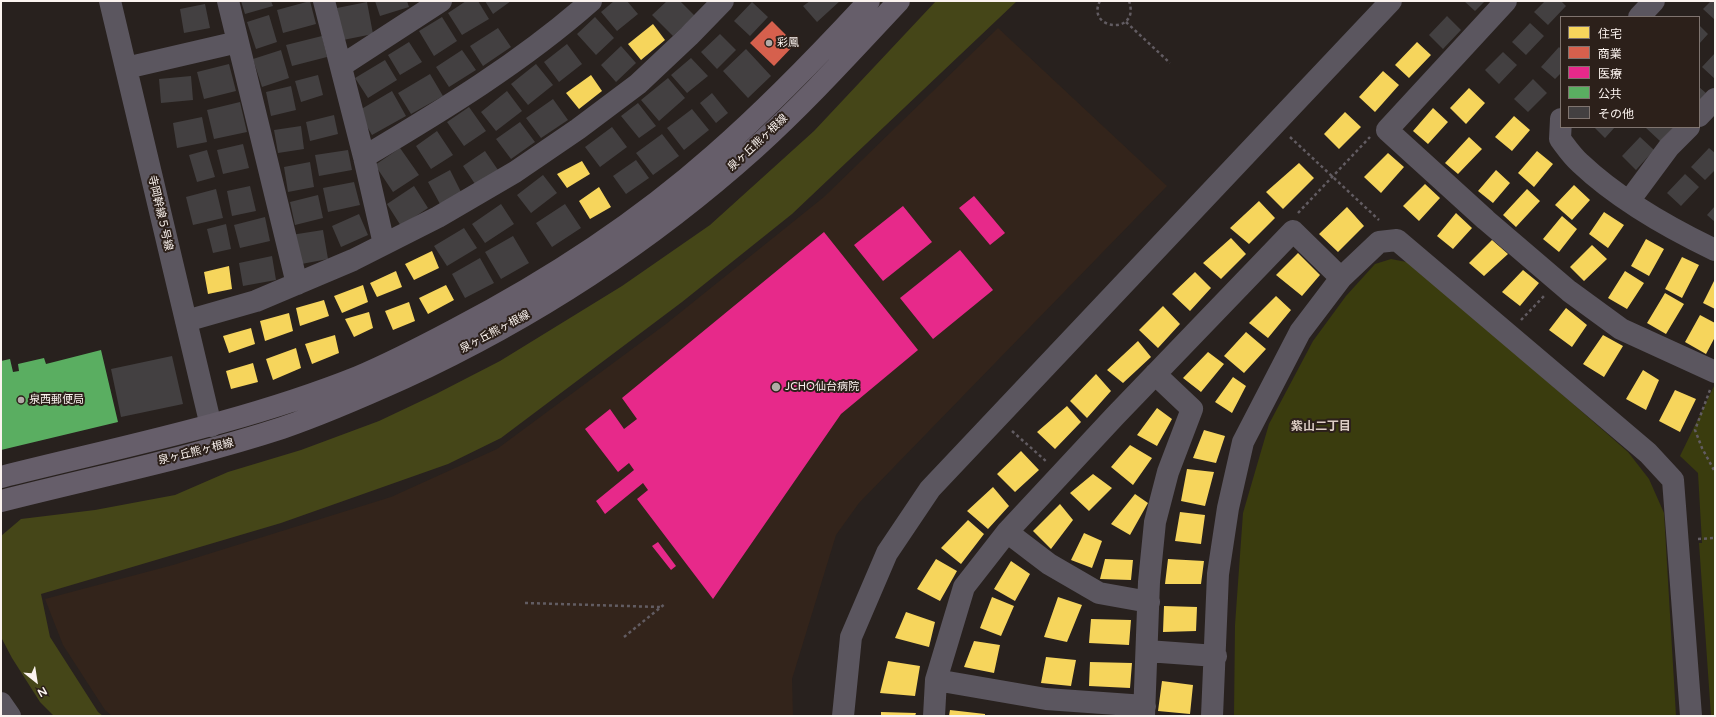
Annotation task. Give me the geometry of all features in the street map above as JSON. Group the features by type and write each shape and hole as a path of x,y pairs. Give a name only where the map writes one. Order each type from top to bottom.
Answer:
{"main road":[{"name":"泉ヶ丘熊ヶ根線","path":"1,477 211,426 291,401 358,377 416,350 525,292 593,248 654,204 714,155 772,102 869,1"},
{"name":"泉ヶ丘熊ヶ根線","path":"1,501 222,446 284,427 363,397 433,365 506,328 589,277 638,243 690,203 756,147 899,1"}],"street":[{"name":"寺岡幹線５号線","path":"110,1 211,426"},
{"path":"228,1 297,284"},
{"path":"324,1 364,157 384,244"},
{"path":"364,157 428,119 510,66 591,1"},
{"path":"186,321 256,301 353,260 438,217 515,172 578,129 638,84 689,36 723,1"},
{"path":"843,716 851,637 888,553 930,489 1391,1"},
{"path":"1506,1 1387,130 1486,220 1558,281 1622,329 1714,378"},
{"path":"1640,16 1654,1"},
{"path":"341,66 430,4"},
{"path":"126,68 238,42"},
{"path":"1700,115 1715,99"},
{"path":"1561,128 1560,139 1579,162 1629,201 1690,238 1715,250"},
{"path":"1629,201 1669,147 1687,128"},
{"path":"934,716 936,680 964,587 1007,532 1155,374 1293,231 1341,278"},
{"path":"1212,716 1216,656 1218,574 1228,508 1243,442 1300,332 1341,278 1379,242 1397,240 1648,453 1672,480 1691,716"},
{"path":"936,680 1046,699 1144,711 1148,602 1155,522 1168,472 1192,409 1155,374"},
{"path":"1007,532 1049,564 1099,593 1148,602"},
{"path":"1147,651 1216,656"},
{"path":"1,703 10,716"}],"path":[{"path":"1100,1 1098,14 1105,23 1115,26 1126,22 1131,12 1129,1"},
{"path":"1126,22 1170,63"},
{"path":"1293,231 1291,220 1369,137 1387,130"},
{"path":"1286,133 1379,220"},
{"path":"1520,322 1558,281"},
{"path":"1714,378 1695,430 1702,448 1715,472"},
{"path":"1008,427 1061,474"},
{"path":"1711,464 1715,461"},
{"path":"1695,539 1715,538"},
{"path":"526,603 660,607"},
{"path":"624,637 666,603"}],"shaded area":[{"path":"936,1 1017,1 792,214 682,302 501,438 448,464 281,523 41,594 50,637 98,712 103,716 54,716 40,702 12,658 1,637 1,536 21,519 95,510 175,495 228,472 301,450 379,421 500,361 622,286 710,225 814,131"},
{"name":"JCHO仙台病院","path":"998,28 1167,186 859,503 836,535 792,679 793,716 112,716 105,710 63,645 45,599 173,565 391,497 497,449 666,324 824,197"},
{"path":"1391,259 1412,263 1628,452 1649,479 1664,513 1676,716 1234,716 1235,625 1243,513 1269,424 1313,341 1346,296 1375,264"},
{"path":"1715,384 1715,716 1711,716 1699,543 1702,543 1698,473 1680,456"}],"building: 住宅":[{"path":"653,24 665,40 641,60 628,44"},
{"path":"1417,42 1431,55 1409,78 1395,65"},
{"path":"1383,71 1399,85 1375,112 1359,97"},
{"path":"591,75 602,91 579,109 566,93"},
{"path":"1469,88 1485,103 1466,124 1450,108"},
{"path":"1433,108 1448,122 1428,144 1413,131"},
{"path":"1345,112 1361,127 1339,149 1324,134"},
{"path":"1514,116 1530,130 1512,151 1495,137"},
{"path":"1469,137 1482,149 1458,174 1445,163"},
{"path":"1537,151 1553,164 1534,187 1518,173"},
{"path":"1388,153 1404,167 1381,193 1364,177"},
{"path":"582,161 590,174 567,188 557,174"},
{"path":"1299,163 1314,178 1283,209 1266,192"},
{"path":"1496,170 1510,183 1493,203 1478,191"},
{"path":"1425,184 1440,198 1419,221 1403,206"},
{"path":"1574,185 1590,200 1572,220 1555,205"},
{"path":"599,187 611,207 590,219 579,201"},
{"path":"1527,189 1540,201 1516,227 1503,215"},
{"path":"1259,201 1275,218 1249,244 1230,228"},
{"path":"1347,207 1364,226 1338,252 1319,234"},
{"path":"1604,212 1624,225 1608,248 1589,234"},
{"path":"1456,213 1472,228 1453,249 1437,236"},
{"path":"1562,216 1577,229 1559,252 1543,239"},
{"path":"1231,238 1246,254 1221,279 1203,263"},
{"path":"1646,239 1664,249 1649,276 1631,266"},
{"path":"1492,240 1508,254 1484,276 1469,263"},
{"path":"1592,245 1607,259 1584,281 1570,267"},
{"path":"432,251 439,268 414,280 405,264"},
{"path":"1298,253 1320,275 1302,296 1276,275"},
{"path":"1682,257 1699,265 1682,298 1665,289"},
{"path":"229,266 232,289 208,294 204,272"},
{"path":"1523,270 1539,283 1520,306 1502,292"},
{"path":"396,271 402,287 377,297 370,283"},
{"path":"1625,271 1644,283 1627,309 1608,298"},
{"path":"1195,272 1211,288 1190,311 1172,294"},
{"path":"1715,279 1715,309 1703,303"},
{"path":"363,285 368,302 342,313 334,296"},
{"path":"446,285 454,300 428,314 419,298"},
{"path":"1665,293 1684,304 1666,334 1647,323"},
{"path":"1276,296 1291,310 1268,338 1249,323"},
{"path":"324,300 329,316 300,326 296,308"},
{"path":"409,302 415,321 393,330 385,311"},
{"path":"1163,306 1180,324 1158,348 1139,330"},
{"path":"1566,308 1587,325 1572,347 1549,330"},
{"path":"369,312 373,328 354,337 345,319"},
{"path":"289,313 293,331 265,341 260,321"},
{"path":"1700,315 1715,323 1715,337 1706,354 1685,342"},
{"path":"251,328 255,344 229,353 223,336"},
{"path":"1246,332 1266,349 1244,373 1224,356"},
{"path":"335,335 339,353 312,364 305,344"},
{"path":"1603,335 1623,346 1604,377 1583,364"},
{"path":"1138,341 1151,357 1123,383 1107,370"},
{"path":"296,348 301,368 273,380 266,359"},
{"path":"1208,352 1224,364 1201,392 1183,378"},
{"path":"253,363 258,382 231,389 226,371"},
{"path":"1643,370 1659,380 1646,410 1626,399"},
{"path":"1096,374 1111,391 1087,418 1070,401"},
{"path":"1233,377 1246,386 1232,413 1215,402"},
{"path":"1675,390 1696,399 1680,432 1659,421"},
{"path":"1067,406 1081,422 1055,449 1037,432"},
{"path":"1157,408 1172,419 1157,446 1137,435"},
{"path":"1204,430 1225,436 1216,463 1193,458"},
{"path":"1130,445 1152,458 1133,485 1111,467"},
{"path":"1021,451 1039,470 1015,492 997,474"},
{"path":"1187,469 1214,472 1205,506 1181,501"},
{"path":"1093,474 1112,488 1089,511 1070,493"},
{"path":"993,487 1009,506 988,529 967,511"},
{"path":"1135,494 1148,503 1130,535 1111,524"},
{"path":"1060,504 1073,520 1051,549 1033,531"},
{"path":"1180,512 1205,515 1201,544 1175,541"},
{"path":"968,520 984,534 961,564 941,548"},
{"path":"1084,533 1102,541 1092,568 1071,560"},
{"path":"936,559 957,571 940,601 917,589"},
{"path":"1105,559 1133,560 1131,580 1100,579"},
{"path":"1168,559 1204,561 1201,584 1165,584"},
{"path":"1011,561 1030,574 1015,601 994,589"},
{"path":"992,597 1014,606 1001,636 980,628"},
{"path":"1058,597 1082,605 1067,642 1044,637"},
{"path":"1164,606 1197,607 1196,631 1163,632"},
{"path":"906,612 935,622 929,647 895,638"},
{"path":"1091,619 1131,620 1129,645 1089,643"},
{"path":"974,641 1000,645 994,673 964,667"},
{"path":"1046,657 1076,660 1071,686 1041,683"},
{"path":"888,661 920,666 915,696 880,693"},
{"path":"1090,662 1132,663 1130,688 1089,686"},
{"path":"1162,681 1193,685 1190,714 1158,711"},
{"path":"950,710 985,714 985,716 949,716"},
{"path":"881,712 916,713 915,716 881,716"}],"building: 商業":[{"path":"772,21 795,44 774,66 750,43"}],"building: 医療":[{"path":"974,196 1005,233 990,245 959,208"},
{"path":"903,206 932,242 883,281 854,245"},
{"path":"824,232 918,350 841,414 713,599 637,499 648,490 643,483 605,514 596,501 634,470 629,463 618,472 585,429 610,409 624,429 637,419 622,398"},
{"path":"960,250 993,290 933,339 900,298"},
{"path":"658,542 676,566 671,570 652,546"}],"building: 公共":[{"path":"101,350 118,422 1,450 1,361 10,359 13,372 19,371 18,364 44,358 46,364"}],"building: その他":[{"path":"241,1 271,1 273,6 245,14"},
{"path":"310,1 316,24 283,33 277,10"},
{"path":"375,1 407,1 409,7 380,16"},
{"path":"466,1 478,1 489,19 462,35 448,13"},
{"path":"485,1 511,1 493,14"},
{"path":"614,1 627,1 638,14 617,31 601,12"},
{"path":"667,1 680,1 695,16 673,36 652,15"},
{"path":"810,1 840,1 817,22 803,6"},
{"path":"1464,1 1485,1 1475,11"},
{"path":"1545,1 1561,1 1566,6 1548,25 1534,12"},
{"path":"1711,1 1715,1 1715,20 1703,9"},
{"path":"367,2 373,34 343,40 337,8"},
{"path":"752,2 768,17 750,36 734,21"},
{"path":"205,4 210,28 184,33 180,9"},
{"path":"269,15 277,42 256,49 247,22"},
{"path":"1447,16 1461,30 1443,49 1429,35"},
{"path":"442,17 457,41 434,56 419,31"},
{"path":"595,17 614,38 596,55 577,34"},
{"path":"1530,23 1544,36 1526,55 1512,42"},
{"path":"1700,26 1708,34 1700,43"},
{"path":"498,28 511,47 483,66 470,46"},
{"path":"720,34 736,50 717,69 701,52"},
{"path":"322,36 327,57 292,66 286,45"},
{"path":"409,42 422,62 400,75 388,55"},
{"path":"567,44 582,64 559,82 544,62"},
{"path":"621,46 636,63 616,82 601,65"},
{"path":"1559,47 1560,74 1555,79 1541,67"},
{"path":"746,49 771,76 748,98 723,71"},
{"path":"281,50 289,78 262,87 253,59"},
{"path":"462,50 476,70 449,87 436,67"},
{"path":"1503,52 1517,65 1499,84 1485,70"},
{"path":"1715,53 1715,79 1702,67"},
{"path":"691,58 708,76 687,93 671,75"},
{"path":"385,60 397,80 368,98 355,78"},
{"path":"229,64 236,91 204,99 197,72"},
{"path":"536,64 553,85 528,105 511,84"},
{"path":"430,74 443,96 411,114 398,93"},
{"path":"318,75 323,95 301,102 295,81"},
{"path":"191,76 193,100 161,103 159,79"},
{"path":"668,78 685,98 659,121 641,100"},
{"path":"1533,79 1547,93 1528,112 1514,99"},
{"path":"291,86 296,110 271,116 266,92"},
{"path":"1700,88 1706,93 1700,100"},
{"path":"392,91 406,116 372,135 358,111"},
{"path":"507,91 522,111 496,131 481,112"},
{"path":"712,93 728,113 716,123 700,103"},
{"path":"553,99 568,120 541,138 526,118"},
{"path":"240,102 247,132 214,139 207,110"},
{"path":"638,103 656,126 639,138 621,116"},
{"path":"469,107 486,131 464,146 447,122"},
{"path":"692,109 709,130 684,150 667,128"},
{"path":"334,115 338,134 310,141 306,122"},
{"path":"202,117 207,142 177,148 173,123"},
{"path":"520,122 535,142 511,159 496,139"},
{"path":"301,126 304,149 278,153 274,130"},
{"path":"612,127 627,147 600,167 585,147"},
{"path":"1595,128 1614,128 1605,138"},
{"path":"1646,128 1673,128 1660,141"},
{"path":"437,131 453,155 431,169 416,146"},
{"path":"662,134 679,156 653,175 636,153"},
{"path":"1640,137 1654,150 1636,170 1622,156"},
{"path":"243,144 249,168 223,174 217,150"},
{"path":"400,148 419,175 393,192 375,165"},
{"path":"1709,148 1715,153 1715,170 1705,180 1691,167"},
{"path":"207,150 215,177 197,182 189,155"},
{"path":"348,150 352,170 319,176 315,155"},
{"path":"485,151 498,170 475,184 463,166"},
{"path":"636,160 649,178 626,194 613,176"},
{"path":"310,162 314,187 288,192 284,167"},
{"path":"450,170 461,192 440,204 428,182"},
{"path":"1685,174 1699,187 1681,206 1667,193"},
{"path":"543,175 557,193 531,213 517,195"},
{"path":"354,182 360,205 328,212 323,188"},
{"path":"250,186 256,211 232,216 227,191"},
{"path":"414,186 428,208 401,226 387,204"},
{"path":"216,189 223,218 193,225 186,197"},
{"path":"318,195 323,218 295,225 290,202"},
{"path":"501,204 514,224 485,243 472,224"},
{"path":"565,204 581,228 552,247 536,223"},
{"path":"1715,206 1715,222 1707,215"},
{"path":"359,214 368,235 341,247 332,226"},
{"path":"265,217 270,241 240,248 234,225"},
{"path":"226,224 231,249 213,253 207,229"},
{"path":"464,228 477,248 447,266 434,246"},
{"path":"323,230 328,259 296,265 291,235"},
{"path":"513,236 529,263 501,279 485,252"},
{"path":"272,256 276,280 243,286 239,263"},
{"path":"480,258 494,283 465,298 452,274"},
{"path":"172,356 183,404 121,417 111,369"}],"place":[{"name":"彩鳳","path":"769,43"},
{"name":"JCHO仙台病院","path":"776,387"},
{"name":"泉西郵便局","path":"21,400"}],"district":[{"name":"紫山二丁目","path":"1321,427"}]}
